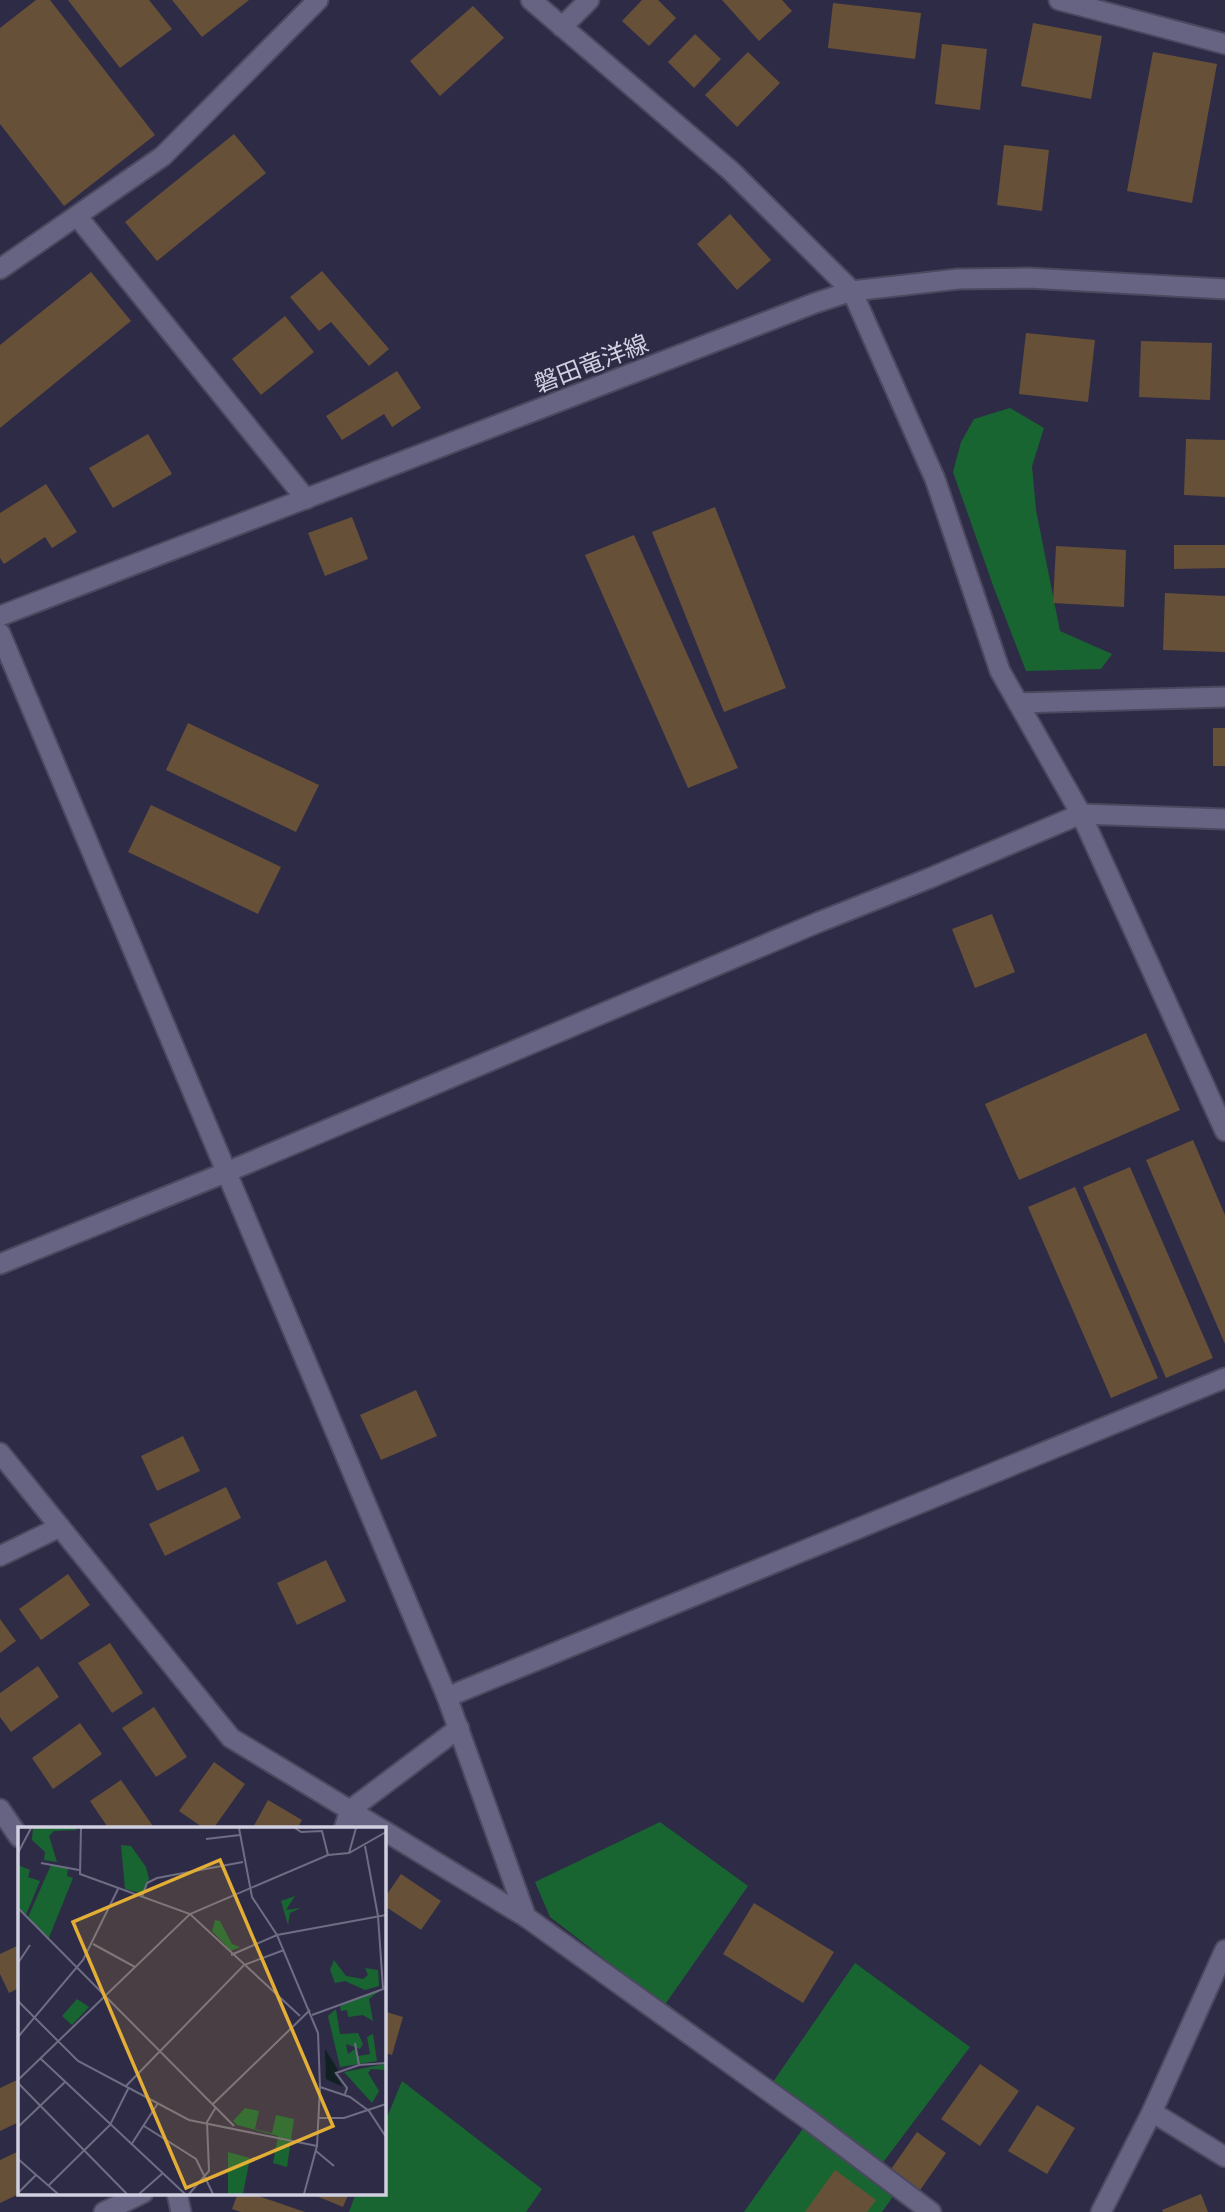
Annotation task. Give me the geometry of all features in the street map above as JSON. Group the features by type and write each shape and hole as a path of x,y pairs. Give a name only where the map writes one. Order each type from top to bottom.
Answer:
{"street":[{"path":"0,269 163,156 318,0"},
{"path":"531,0 732,171 852,291 935,479 1000,671 1080,814 1225,1131"},
{"path":"562,27 589,0"},
{"path":"1059,0 1225,44"},
{"path":"77,216 306,499"},
{"name":"磐田竜洋線","path":"0,616 852,291 958,279 1030,278 1225,289"},
{"path":"0,633 447,1697 526,1917"},
{"path":"1018,703 1225,696"},
{"path":"0,1264 227,1172 1080,814 1225,819"},
{"path":"447,1697 1225,1378"},
{"path":"0,1453 231,1738 347,1819 375,1827"},
{"path":"0,1556 60,1527"},
{"path":"347,1819 459,1728"},
{"path":"0,1809 18,1836"},
{"path":"385,1831 526,1917 809,2120 931,2212"},
{"path":"1101,2212 1152,2112 1225,1950"},
{"path":"1152,2112 1225,2157"},
{"path":"104,2212 141,2194"},
{"path":"177,2194 181,2212"}],"green space":[{"path":"1010,408 1044,428 1032,466 1036,510 1060,631 1112,654 1101,669 1026,671 953,472 961,442 974,419"},
{"path":"660,1822 748,1886 666,2003 773,2082 855,1963 970,2047 881,2165 941,2212 932,2212 550,1917 535,1882"},
{"path":"402,2081 542,2189 526,2212 349,2212 356,2194 385,2194 385,2122"},
{"path":"809,2120 899,2188 882,2212 744,2212"}],"building":[{"path":"36,0 50,0 155,135 64,206 0,124 0,28"},
{"path":"68,0 149,0 172,29 120,68"},
{"path":"172,0 249,0 202,37"},
{"path":"642,0 658,0 676,18 649,46 622,21"},
{"path":"722,0 782,0 792,11 759,41"},
{"path":"833,3 921,13 915,59 828,48"},
{"path":"473,6 504,38 440,96 410,61"},
{"path":"1033,23 1102,36 1091,99 1021,86"},
{"path":"695,34 721,59 694,88 668,62"},
{"path":"942,44 987,49 980,110 935,104"},
{"path":"748,52 780,83 737,127 705,95"},
{"path":"1153,52 1217,64 1192,203 1127,191"},
{"path":"234,134 266,173 157,261 125,222"},
{"path":"1004,145 1049,150 1042,211 997,205"},
{"path":"730,214 771,260 737,290 697,244"},
{"path":"322,271 389,349 369,366 331,322 319,331 290,297"},
{"path":"91,272 131,321 0,428 0,345"},
{"path":"285,316 314,352 261,395 232,359"},
{"path":"1026,333 1095,340 1088,402 1019,394"},
{"path":"1141,341 1212,343 1210,400 1139,397"},
{"path":"397,371 421,408 392,427 384,414 342,440 326,416"},
{"path":"148,434 172,474 113,508 89,468"},
{"path":"1186,439 1225,440 1225,497 1184,495"},
{"path":"46,484 77,532 52,548 45,537 4,564 0,558 0,513"},
{"path":"715,507 786,688 724,712 652,532"},
{"path":"352,517 368,559 325,576 308,533"},
{"path":"634,535 738,768 688,788 585,555"},
{"path":"1174,545 1225,545 1225,568 1174,569"},
{"path":"1056,546 1126,550 1124,607 1053,603"},
{"path":"1165,593 1225,596 1225,652 1163,650"},
{"path":"188,723 319,785 296,832 166,770"},
{"path":"1213,728 1225,728 1225,766 1213,766"},
{"path":"151,805 281,867 258,914 128,852"},
{"path":"992,914 1015,972 975,988 952,929"},
{"path":"1146,1033 1180,1110 1019,1180 985,1104"},
{"path":"1193,1140 1225,1215 1225,1344 1146,1160"},
{"path":"1130,1167 1213,1358 1166,1378 1083,1187"},
{"path":"1075,1187 1158,1378 1111,1398 1028,1207"},
{"path":"416,1390 437,1436 381,1460 360,1415"},
{"path":"183,1436 200,1471 157,1491 141,1456"},
{"path":"226,1487 241,1518 165,1556 149,1524"},
{"path":"326,1560 346,1601 297,1625 277,1583"},
{"path":"68,1574 90,1605 41,1640 19,1609"},
{"path":"0,1619 16,1641 0,1653"},
{"path":"110,1643 143,1693 112,1713 78,1663"},
{"path":"38,1666 59,1697 11,1732 0,1717 0,1693"},
{"path":"154,1707 187,1757 156,1777 122,1728"},
{"path":"80,1723 102,1754 53,1789 32,1758"},
{"path":"214,1762 245,1784 214,1827 202,1827 179,1811"},
{"path":"121,1780 154,1827 108,1827 90,1801"},
{"path":"268,1800 302,1820 298,1827 253,1827"},
{"path":"401,1874 441,1901 421,1930 385,1906 385,1897"},
{"path":"754,1903 834,1952 803,2003 723,1954"},
{"path":"18,1945 18,1988 9,1993 0,1974 0,1954"},
{"path":"385,2012 403,2017 392,2055 385,2053"},
{"path":"980,2064 1019,2091 980,2146 941,2119"},
{"path":"18,2079 18,2122 0,2131 0,2088"},
{"path":"1037,2105 1075,2128 1047,2174 1008,2151"},
{"path":"917,2132 946,2153 918,2193 889,2172"},
{"path":"18,2151 19,2194 0,2203 0,2160"},
{"path":"835,2170 876,2200 867,2212 805,2212"},
{"path":"238,2194 253,2194 305,2212 241,2212 232,2209"},
{"path":"311,2194 349,2194 343,2207"},
{"path":"1201,2194 1208,2212 1162,2210"}]}
